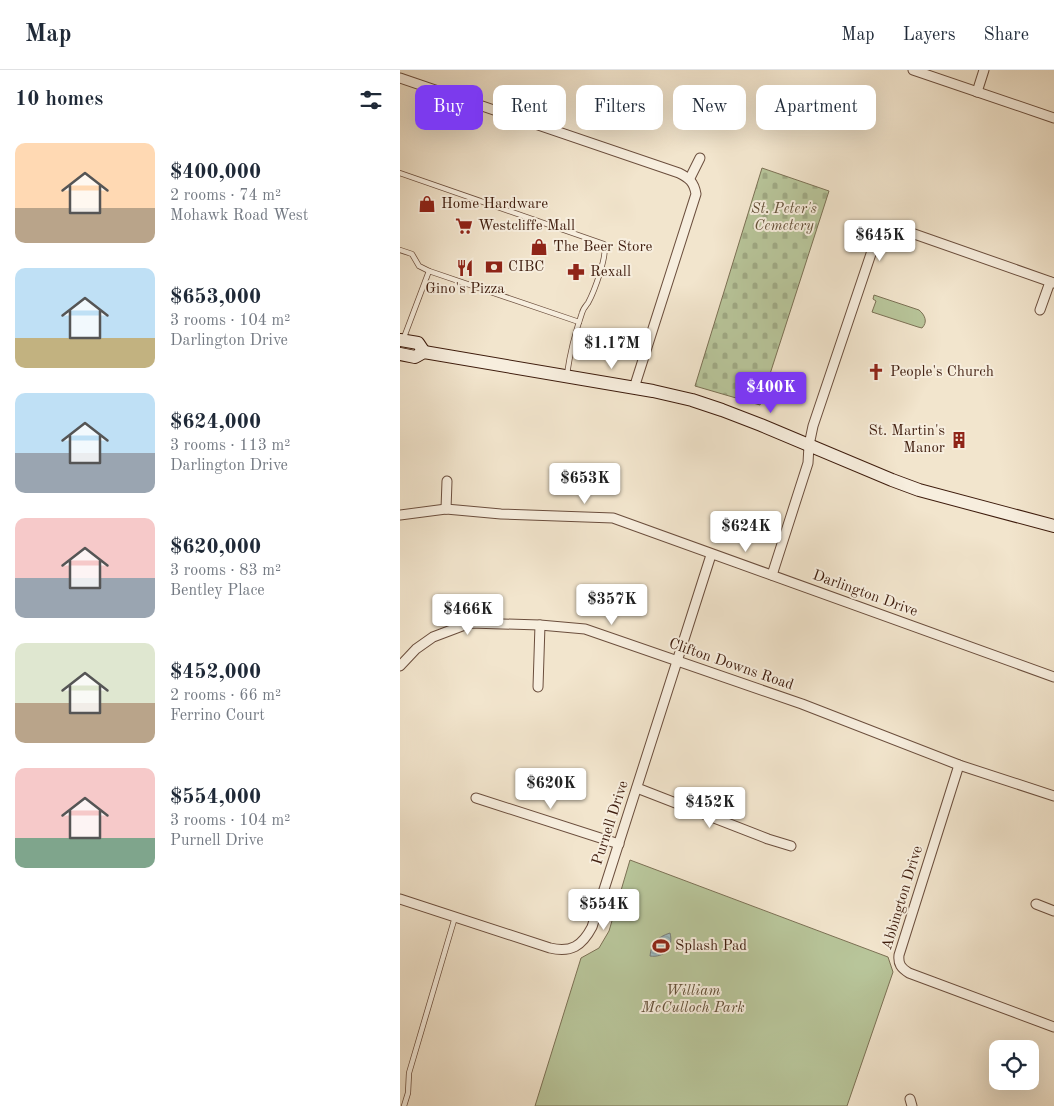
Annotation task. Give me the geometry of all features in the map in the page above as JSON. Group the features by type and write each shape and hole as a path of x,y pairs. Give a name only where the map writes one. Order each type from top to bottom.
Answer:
{"main road":[{"path":"401,341 418,343 424,352"},
{"path":"400,354 415,357 424,352 634,388 692,400 919,490 1054,526"}],"street":[{"path":"912,70 1054,118"},
{"path":"976,92 984,70"},
{"path":"400,78 690,178 695,186 696,194 634,388"},
{"path":"690,178 700,158"},
{"path":"772,575 808,463 808,445 817,412 878,233 888,228 900,229 1052,283 1040,310"},
{"path":"446,509 447,482"},
{"name":"Darlington Drive","path":"400,514 446,509 501,514 613,518 711,555 772,575 1054,677"},
{"name":"Purnell Drive","path":"400,899 558,950 576,947 586,939 592,927 711,555"},
{"name":"Clifton Downs Road","path":"400,666 416,649 433,637 470,623 540,625 585,629 802,704 959,765 1054,796"},
{"path":"538,687 540,625"},
{"name":"Abbington Drive","path":"959,765 899,955 899,962 901,967 909,973 1054,1027"},
{"path":"637,788 790,846"},
{"path":"476,798 619,844"},
{"path":"1036,904 1054,911"}],"lane":[{"path":"400,173 604,244 606,250 604,258 583,310 570,351 567,376"},
{"path":"400,250 412,254 419,266 429,271 579,322"},
{"path":"401,341 429,271"},
{"path":"404,1106 408,1093 409,1073 455,917"}],"green space":[{"name":"St. Peter's Cemetery","path":"762,168 829,191 760,405 695,386"},
{"path":"874,295 919,310 925,319 924,326 922,328 918,327 872,312 876,301 873,299"},
{"name":"William McCulloch Park","path":"630,860 888,957 893,972 847,1106 535,1106 581,958 599,948 609,931"}],"water":[{"name":"Splash Pad","path":"670,933 671,943 667,951 664,954 650,956 656,942"}],"place":[{"name":"Home Hardware","path":"427,204"},
{"name":"Westcliffe Mall","path":"464,226"},
{"name":"The Beer Store","path":"539,247"},
{"name":"CIBC","path":"494,267"},
{"name":"Gino's Pizza","path":"465,268"},
{"name":"Rexall","path":"576,272"},
{"name":"People's Church","path":"876,372"},
{"name":"St. Martin's Manor","path":"959,440"},
{"name":"Splash Pad","path":"661,946"}]}
